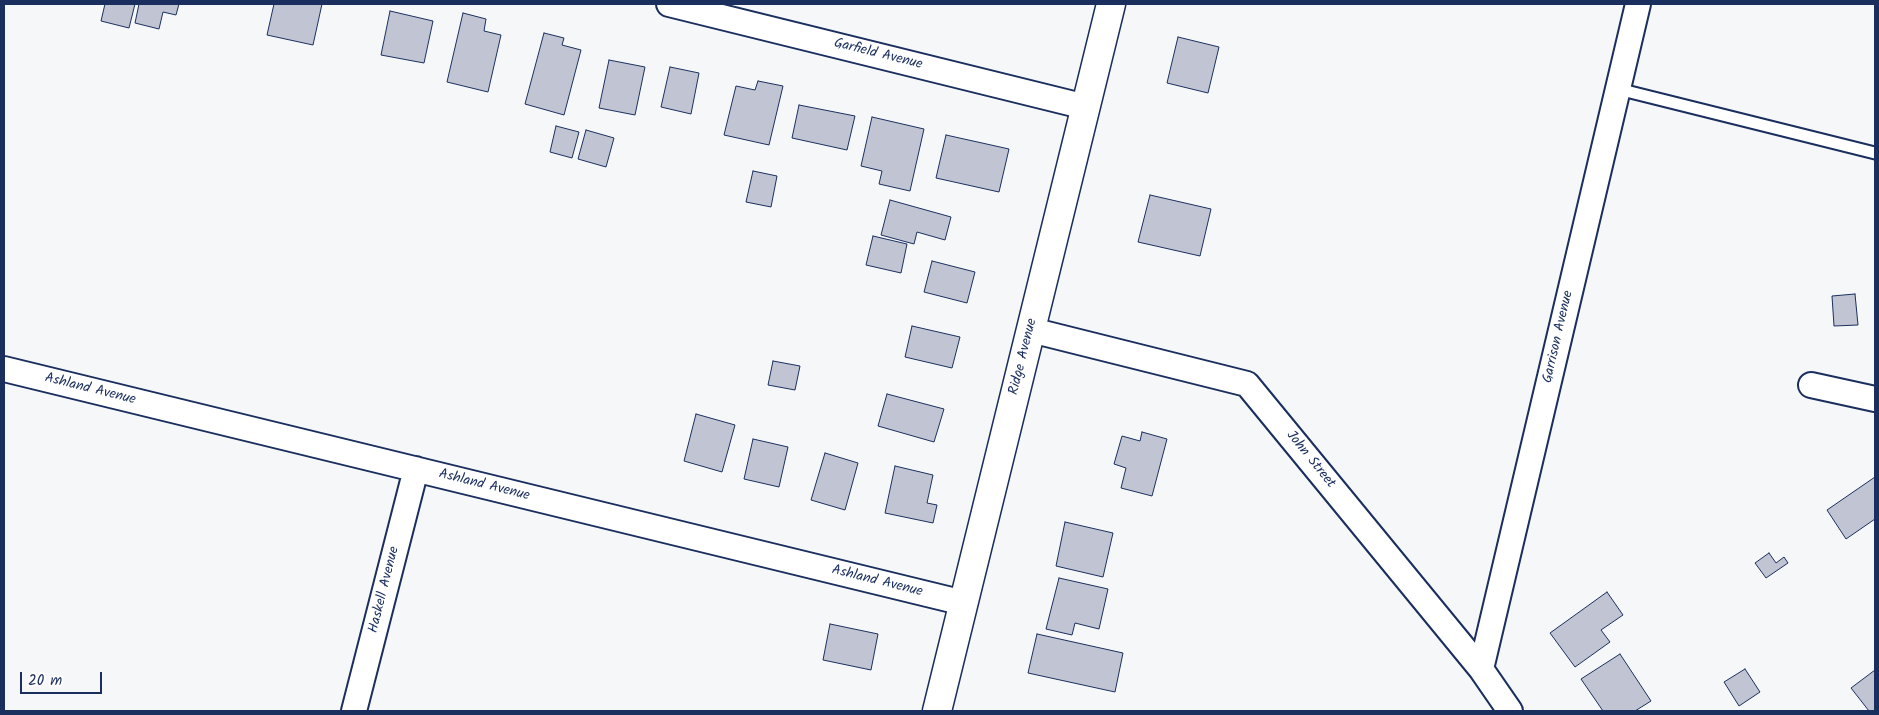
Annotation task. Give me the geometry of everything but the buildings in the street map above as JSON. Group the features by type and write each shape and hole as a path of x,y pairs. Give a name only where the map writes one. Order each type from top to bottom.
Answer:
{"street":[{"name":"Garfield Avenue","path":"669,4 1086,107"},
{"name":"Ridge Avenue","path":"938,711 1111,4"},
{"name":"Garrison Avenue","path":"1481,670 1638,4"},
{"name":"John Street","path":"1031,330 1247,384 1481,670 1510,711"},
{"name":"Ashland Avenue","path":"4,369 964,603"},
{"path":"1811,384 1875,399"},
{"name":"Haskell Avenue","path":"354,711 416,469"}],"lane":[{"path":"1618,89 1875,153"}]}
